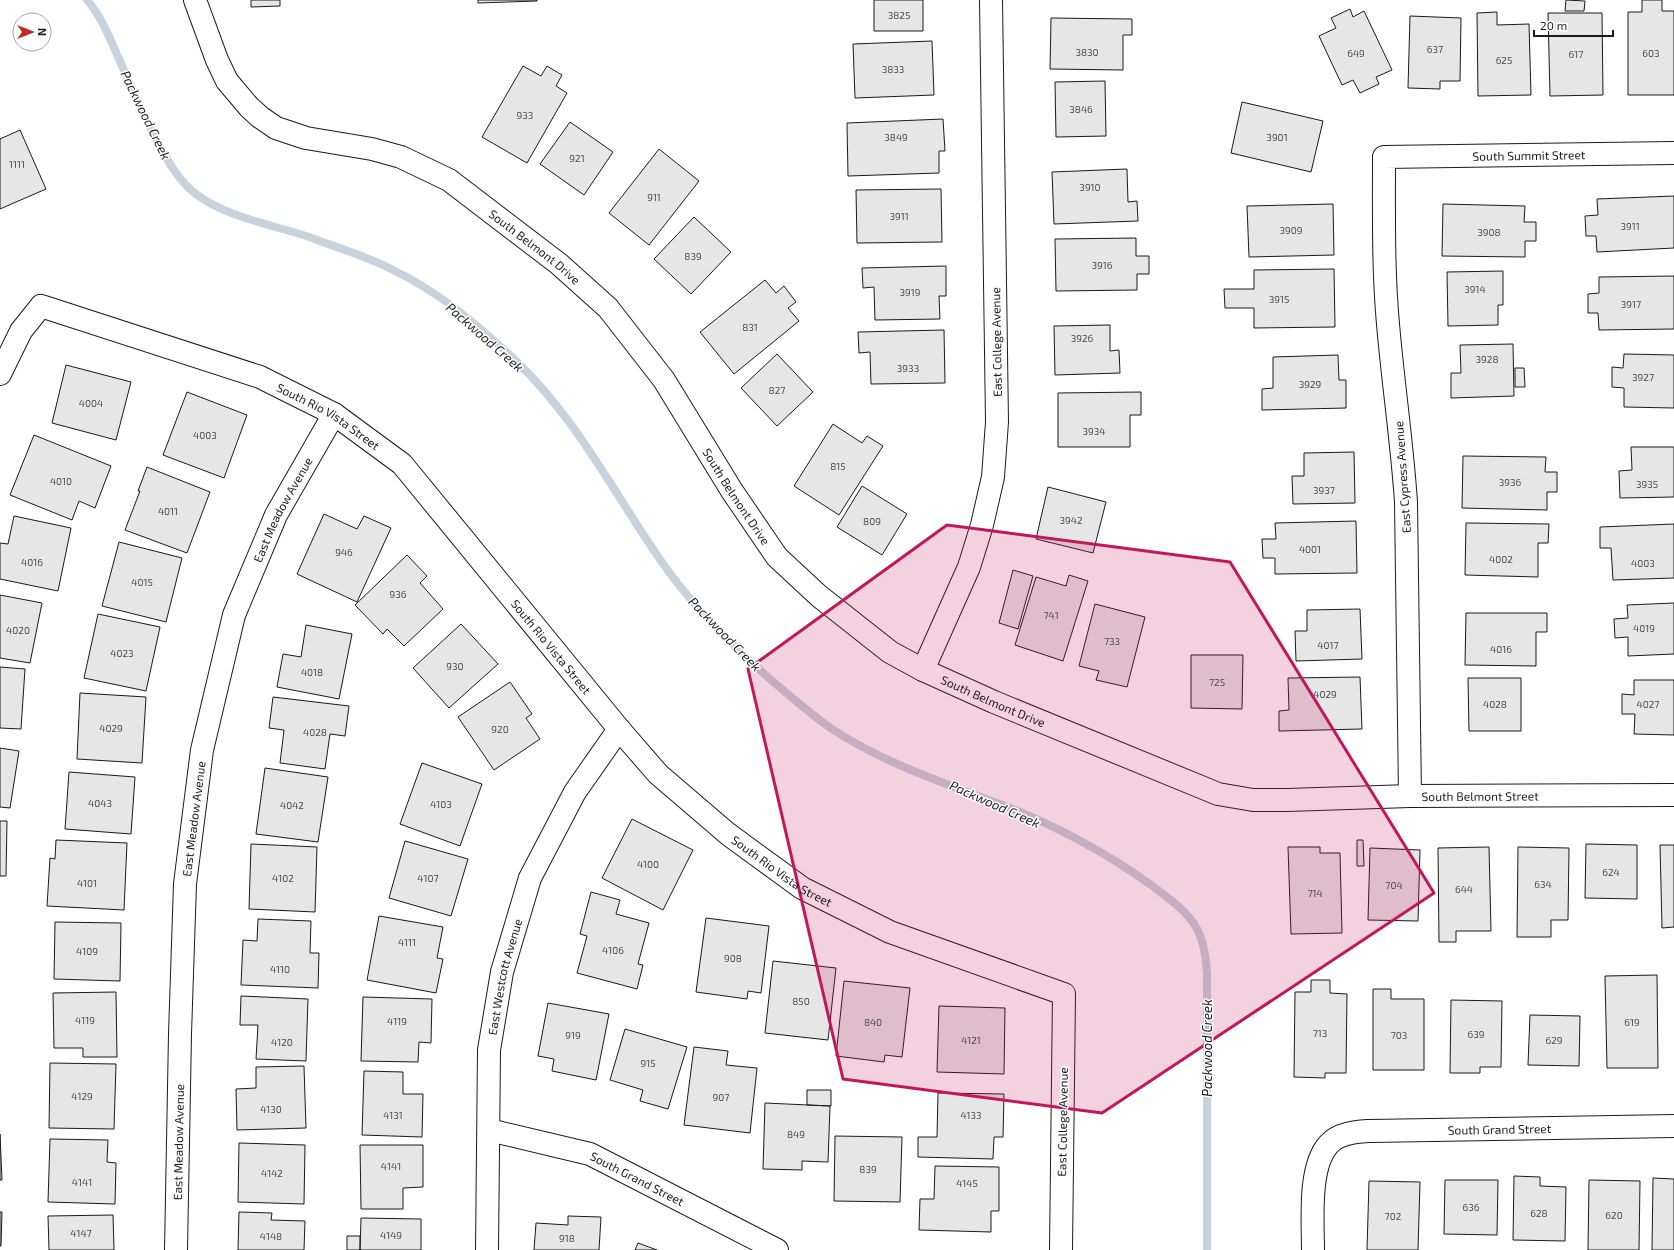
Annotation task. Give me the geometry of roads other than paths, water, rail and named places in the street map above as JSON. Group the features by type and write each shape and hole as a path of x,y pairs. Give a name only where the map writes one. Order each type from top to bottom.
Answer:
{"street":[{"name":"South Belmont Drive","path":"195,0 217,60 227,81 249,107 276,128 306,138 372,149 401,157 449,180 559,264 608,308 664,380 732,491 777,557 819,596 890,652 923,670 994,702 1218,794 1253,800 1287,800"},
{"name":"East College Avenue","path":"923,670 969,567 982,525 993,477 997,422 991,0"},
{"name":"South Summit Street","path":"1384,157 1674,153"},
{"name":"East Cypress Avenue","path":"1384,157 1385,288 1403,458 1406,502 1410,796"},
{"name":"South Rio Vista Street","path":"0,374 21,331 41,306 260,377 334,414 402,464 619,729 658,774 728,834 802,888 890,932 1064,994"},
{"name":"East Meadow Avenue","path":"176,1250 185,884 202,750 234,615 276,515 334,414"},
{"name":"East Westcott Avenue","path":"487,1250 489,1050 502,972 530,878 575,792 619,729"},
{"name":"South Belmont Street","path":"1287,800 1410,796 1674,795"},
{"name":"East College Avenue","path":"1061,1250 1064,994"},
{"name":"South Grand Street","path":"1313,1250 1313,1186 1319,1162 1329,1144 1346,1134 1369,1130 1674,1126"},
{"name":"South Grand Street","path":"489,1130 590,1154 777,1250"}],"waterway":[{"name":"Packwood Creek","path":"87,0 107,32 140,107 159,145 175,171 190,189 208,202 237,215 298,233 381,264 425,288 473,322 538,383 576,431 661,561 687,595 730,642 797,702 818,719 851,741 891,761 1035,818 1076,838 1134,873 1182,909 1196,927 1203,943 1207,972 1207,1250"}]}
